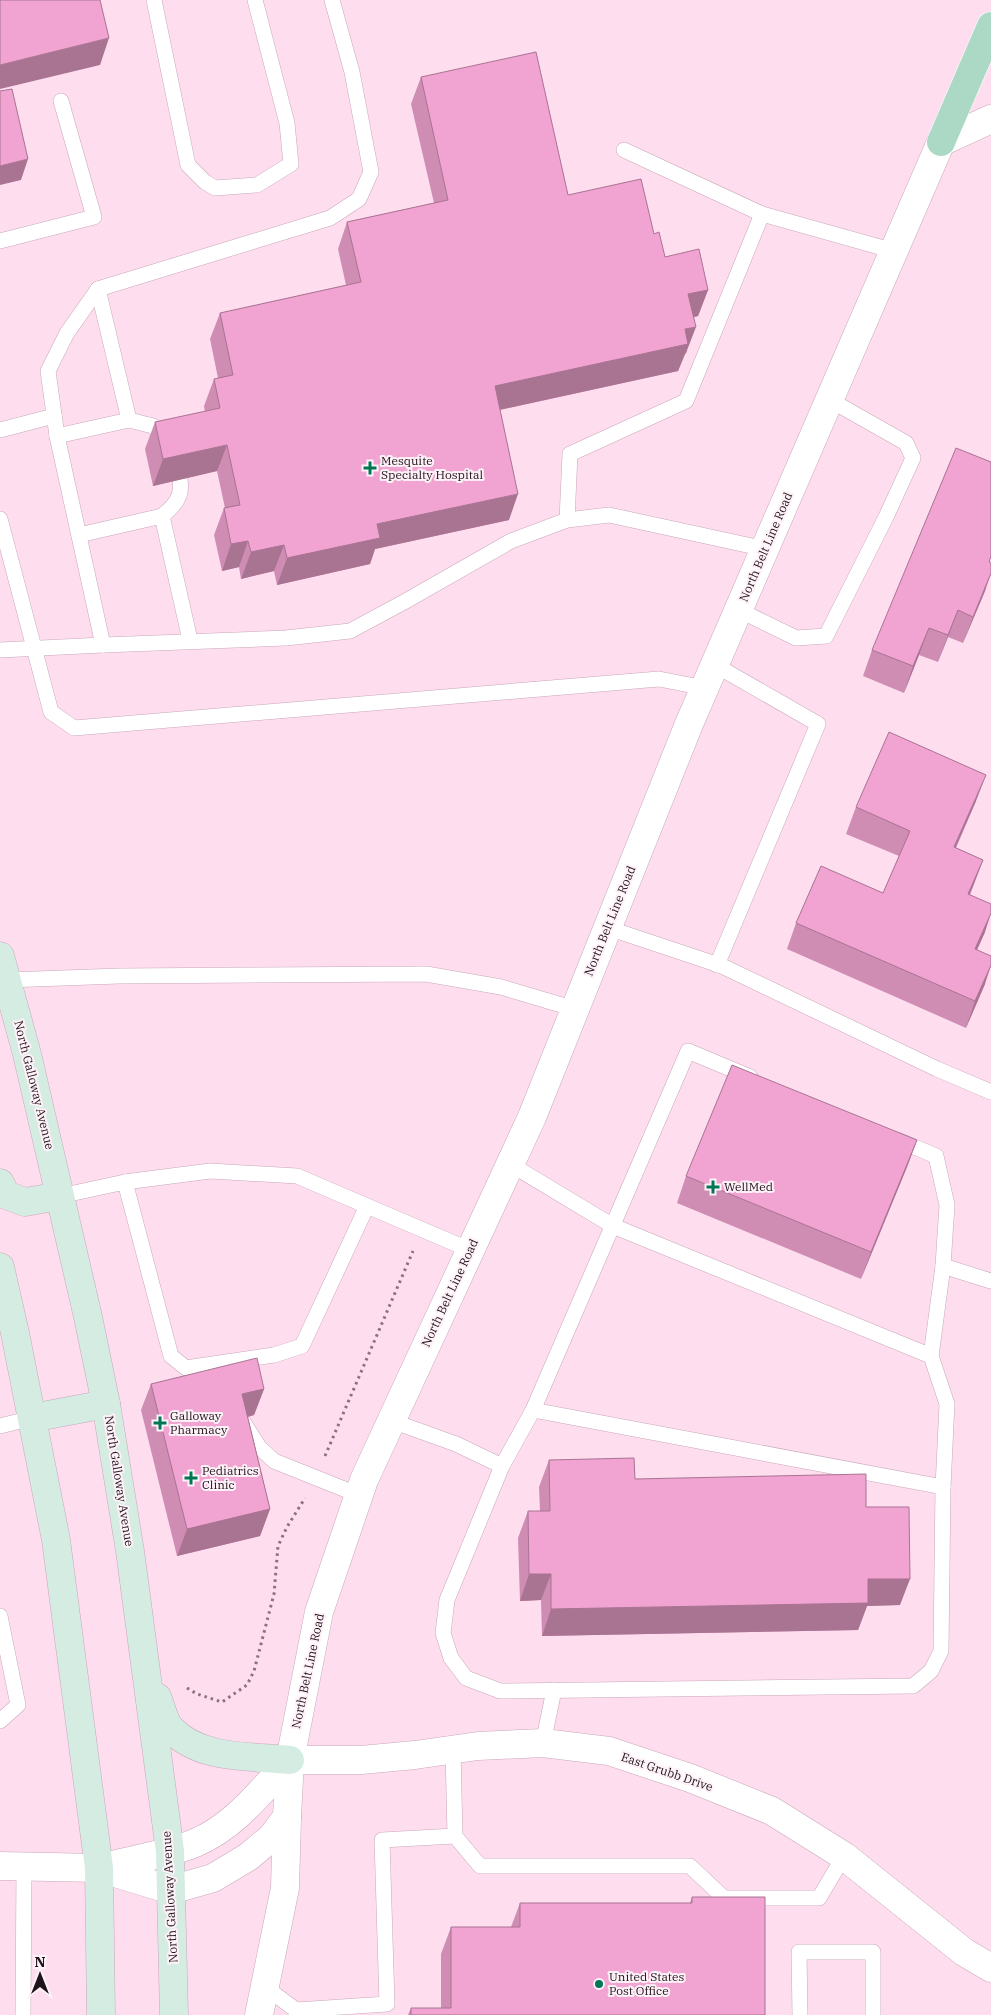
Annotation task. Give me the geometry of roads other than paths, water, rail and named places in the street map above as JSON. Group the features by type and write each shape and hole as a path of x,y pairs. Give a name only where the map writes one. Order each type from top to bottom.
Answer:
{"main road":[{"path":"941,142 991,26"},
{"name":"North Galloway Avenue","path":"3,968 27,1054 106,1404 129,1544 170,1851 174,2015"},
{"path":"0,1183 6,1195 25,1202 60,1196"},
{"path":"0,1267 56,1540 99,1868 101,2015"},
{"path":"32,1418 106,1404"},
{"path":"145,1666 170,1728 186,1741 214,1753 290,1760"}],"street":[{"path":"941,142 991,119"},
{"name":"North Belt Line Road","path":"287,1817 290,1760 320,1612 364,1480 532,1117 710,676 941,142"},
{"name":"East Grubb Drive","path":"290,1760 361,1760 478,1746 543,1744 608,1751 690,1778 772,1811 844,1856 964,1952 991,1968"},
{"path":"12,1867 99,1868 196,1843 215,1832 241,1812 290,1760"},
{"path":"99,1868 171,1890 213,1878 248,1858 272,1837 287,1817"},
{"path":"259,2015 284,1888 287,1817"}],"lane":[{"path":"154,0 188,165 204,182 215,188 257,185 291,164 287,123 256,0"},
{"path":"103,645 57,436 48,371 67,333 98,289 330,218 359,199 371,172 352,72 332,0"},
{"path":"0,241 94,217 61,100"},
{"path":"624,150 762,214 894,251"},
{"path":"566,520 570,454 686,401 762,214"},
{"path":"98,289 129,420"},
{"path":"739,610 796,638 826,636 886,517 913,458 906,443 830,400"},
{"path":"0,430 54,416"},
{"path":"57,436 129,420 153,426 172,443"},
{"path":"79,535 162,516 176,503 182,488 180,480"},
{"path":"162,516 190,640"},
{"path":"0,650 190,640 286,638 350,630 404,602 511,541 566,520 609,516 765,549"},
{"path":"0,519 51,712 74,728 710,676 818,724 717,965"},
{"path":"608,928 717,965 991,1092"},
{"path":"3,968 119,976 426,974 501,987 575,1009"},
{"path":"761,1082 688,1051 533,1410 502,1466 447,1600 443,1633 451,1658 466,1678 500,1691 913,1686 931,1671 940,1651 943,1487 947,1404 931,1356 943,1266 947,1204 936,1156 881,1132"},
{"path":"510,1164 613,1226 931,1356"},
{"path":"60,1196 125,1182 210,1170 297,1176 470,1250"},
{"path":"125,1182 171,1356 186,1368 274,1355 302,1346 367,1206"},
{"path":"943,1266 991,1281"},
{"path":"228,1362 232,1379"},
{"path":"533,1410 943,1487"},
{"path":"0,1426 32,1418"},
{"path":"241,1418 259,1447 274,1461 359,1495"},
{"path":"392,1421 456,1444 502,1466"},
{"path":"0,1616 4,1659 18,1705 0,1720"},
{"path":"543,1744 554,1690"},
{"path":"453,1750 455,1836 480,1866 690,1866 724,1898 818,1898 844,1856"},
{"path":"265,1987 296,2013 387,2004 382,1840 455,1836"},
{"path":"12,1867 23,2015"},
{"path":"800,2015 799,1952 873,1952 873,2015"}],"place":[{"name":"Mesquite Specialty Hospital","path":"370,468"},
{"name":"WellMed","path":"713,1187"},
{"name":"Galloway Pharmacy","path":"160,1423"},
{"name":"Pediatrics Clinic","path":"191,1478"},
{"name":"United States Post Office","path":"599,1984"}]}
